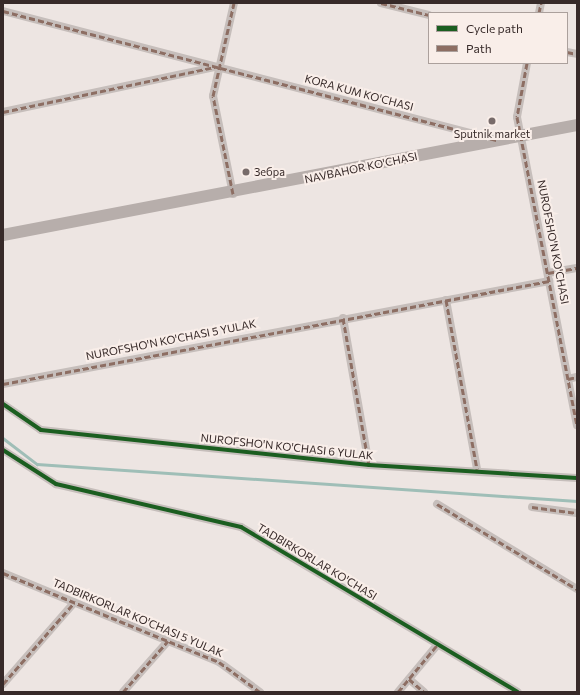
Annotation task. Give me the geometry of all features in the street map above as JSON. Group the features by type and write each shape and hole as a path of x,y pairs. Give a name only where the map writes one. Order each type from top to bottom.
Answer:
{"main road":[{"name":"NAVBAHOR KO'CHASI","path":"3,235 233,194 520,135 577,125"}],"street":[{"path":"233,194 213,96 217,67 234,3"},
{"path":"381,3 428,15"},
{"name":"KORA KUM KO'CHASI","path":"3,11 496,140"},
{"name":"NUROFSHO'N KO'CHASI","path":"527,64 516,117 549,277 577,425"},
{"name":"KORA KUM KO'CHASI","path":"3,112 217,67"},
{"name":"NUROFSHO'N KO'CHASI 5 YULAK","path":"3,384 343,318 446,300 549,277 577,268"},
{"path":"446,300 477,469"},
{"path":"343,318 369,465"},
{"path":"568,379 577,377"},
{"name":"NUROFSHO'N KO'CHASI 6 YULAK","path":"3,404 41,430 369,465 477,469 577,478"},
{"name":"TADBIRKORLAR KO'CHASI","path":"3,450 56,484 241,527 518,692"},
{"path":"437,504 577,589"},
{"path":"532,507 577,513"},
{"name":"TADBIRKORLAR KO'CHASI 5 YULAK","path":"3,572 74,604 219,662 257,691"},
{"path":"3,684 74,604"},
{"path":"123,692 168,641"},
{"path":"398,692 438,644"},
{"path":"409,679 424,692"}],"waterway":[{"path":"3,438 37,464 577,501"}],"marked path":[{"path":"233,194 213,96 234,3"},
{"path":"381,3 428,15"},
{"path":"539,12 541,3"},
{"path":"3,11 496,140"},
{"path":"568,52 577,54"},
{"path":"527,64 517,117 577,425"},
{"path":"3,112 215,67"},
{"path":"548,273 577,268"},
{"path":"3,384 549,281"},
{"path":"446,300 477,469"},
{"path":"343,318 369,465"},
{"path":"568,379 577,377"},
{"path":"437,504 577,589"},
{"path":"532,507 577,513"},
{"path":"3,573 219,662 260,692"},
{"path":"3,684 74,603"},
{"path":"123,692 168,641"},
{"path":"398,692 438,644"},
{"path":"409,679 424,692"}],"cycle path":[{"path":"3,404 41,430 369,465 577,478"},
{"path":"3,450 56,484 241,527 518,692"}],"place":[{"name":"Sputnik market","path":"492,121"},
{"name":"Зебра","path":"246,172"}]}
